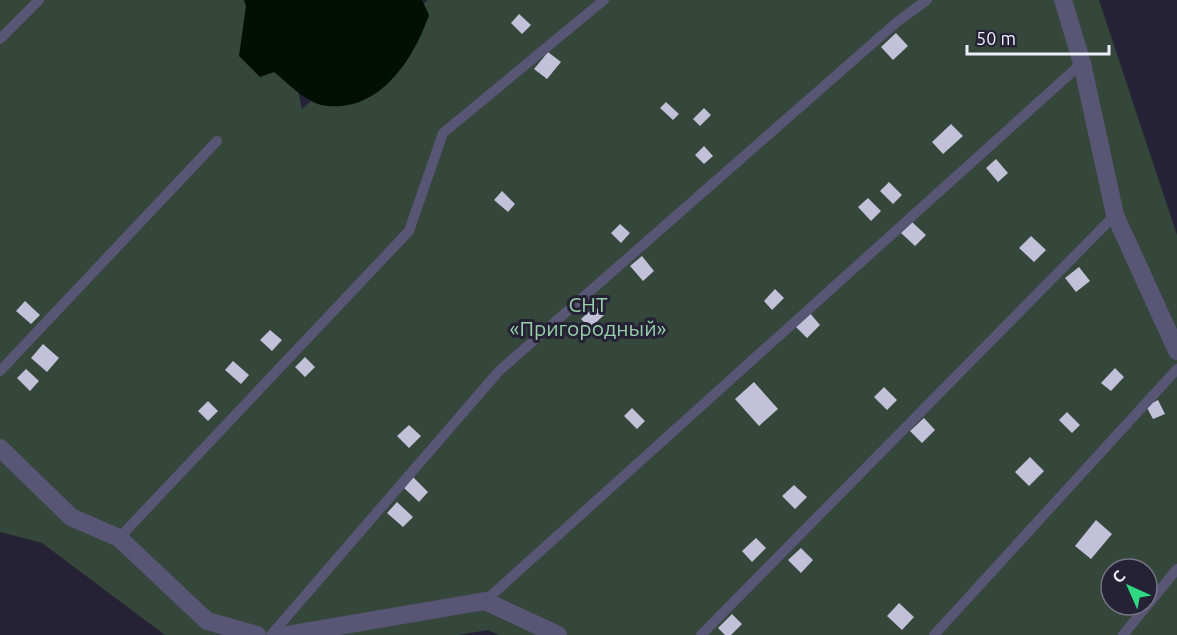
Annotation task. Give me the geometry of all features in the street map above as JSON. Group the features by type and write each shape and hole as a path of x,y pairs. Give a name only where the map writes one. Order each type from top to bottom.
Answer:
{"street":[{"path":"1063,0 1082,63 1115,214 1177,351"},
{"path":"0,448 71,517 119,538 207,621 257,635"},
{"path":"286,635 485,601 558,635"}],"lane":[{"path":"0,39 39,0"},
{"path":"119,538 409,231 443,133 604,0"},
{"path":"271,635 499,371 897,22 927,0"},
{"path":"485,601 1082,63"},
{"path":"0,371 217,141"},
{"path":"701,635 1115,214"},
{"path":"934,635 1177,369"},
{"path":"1123,635 1177,569"}],"green space":[{"name":"СНТ «Пригородный»","path":"0,0 278,0 302,109 428,0 1099,0 1177,235 1177,635 499,635 488,630 458,635 165,635 42,543 0,532"}],"shaded area":[{"path":"244,0 422,0 429,15 423,31 404,64 379,91 364,100 347,105 328,106 306,98 274,72 260,77 239,56 246,6"}],"building":[{"path":"519,14 531,25 522,34 511,23"},
{"path":"896,33 908,46 893,60 881,47"},
{"path":"548,52 561,62 547,79 534,69"},
{"path":"666,102 679,114 673,120 660,108"},
{"path":"704,108 711,115 700,126 693,119"},
{"path":"951,124 963,136 943,154 932,142"},
{"path":"704,146 713,156 704,164 695,155"},
{"path":"996,159 1008,173 998,182 986,168"},
{"path":"889,182 902,195 893,204 880,191"},
{"path":"502,191 515,204 508,212 494,200"},
{"path":"868,198 881,211 871,221 858,207"},
{"path":"912,222 926,235 915,246 901,233"},
{"path":"620,224 630,233 621,243 611,233"},
{"path":"1031,236 1046,250 1034,262 1019,248"},
{"path":"642,256 654,271 643,281 630,266"},
{"path":"1079,267 1090,281 1076,292 1065,278"},
{"path":"775,289 784,298 772,310 764,301"},
{"path":"25,301 40,315 31,324 16,311"},
{"path":"595,306 604,315 590,328 581,319"},
{"path":"809,312 820,325 807,338 795,326"},
{"path":"270,330 282,340 272,351 260,340"},
{"path":"43,344 59,358 47,372 31,358"},
{"path":"305,357 315,367 305,377 295,367"},
{"path":"233,361 249,375 241,384 225,370"},
{"path":"1115,368 1124,377 1111,391 1101,383"},
{"path":"26,369 39,381 30,391 17,378"},
{"path":"754,382 778,409 759,426 735,399"},
{"path":"884,387 897,400 887,410 874,397"},
{"path":"1158,400 1165,414 1153,419 1146,406"},
{"path":"208,401 218,411 208,421 198,411"},
{"path":"632,408 645,421 637,429 624,416"},
{"path":"1067,412 1080,425 1072,433 1059,420"},
{"path":"924,418 935,430 922,443 910,431"},
{"path":"409,425 421,436 409,448 397,436"},
{"path":"1030,457 1044,471 1029,486 1015,472"},
{"path":"413,477 428,492 419,502 403,487"},
{"path":"794,485 807,497 795,509 782,496"},
{"path":"397,502 413,517 403,527 387,513"},
{"path":"1096,520 1112,534 1091,559 1075,546"},
{"path":"756,538 766,548 752,562 742,551"},
{"path":"801,548 813,560 801,573 788,560"},
{"path":"899,603 914,617 902,630 887,616"},
{"path":"732,614 742,624 731,635 725,635 718,628"}]}
